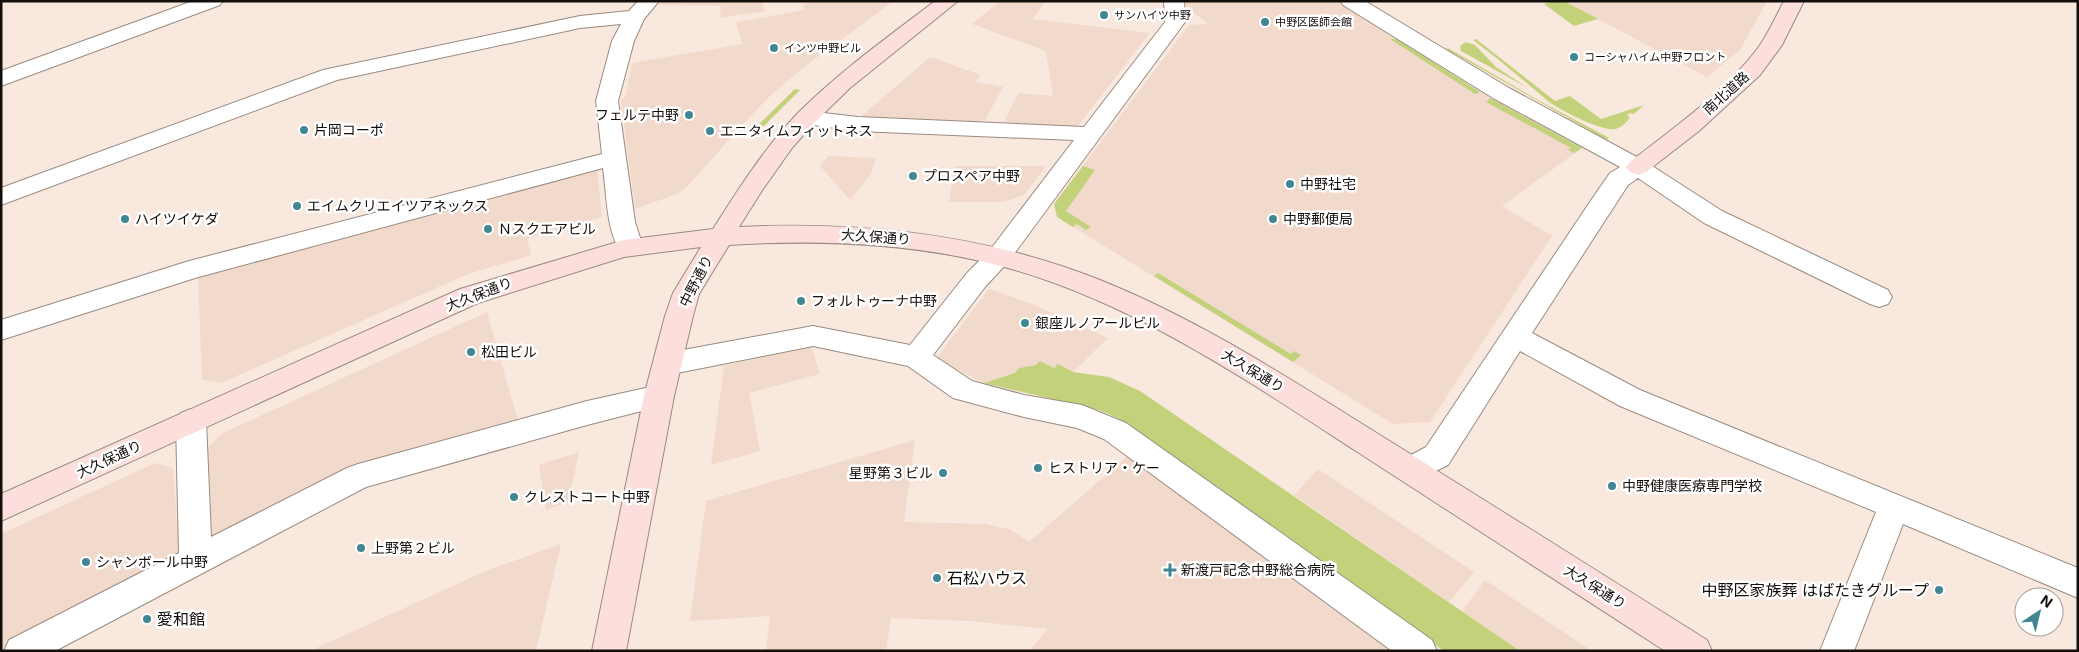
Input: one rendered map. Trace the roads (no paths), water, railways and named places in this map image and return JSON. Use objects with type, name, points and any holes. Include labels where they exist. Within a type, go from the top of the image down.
[{"type":"main road","name":"中野通り","points":[[609,651],[659,396],[686,293],[763,170],[806,118],[842,83],[948,1]]},
{"type":"main road","name":"南北道路","points":[[1638,167],[1690,126],[1752,70],[1771,45],[1794,1]]},
{"type":"main road","name":"大久保通り","points":[[1,508],[469,296],[498,285],[630,247],[720,237],[814,233],[866,234],[916,239],[999,256],[1089,286],[1167,322],[1214,347],[1272,382],[1695,651]]},
{"type":"street","points":[[1,79],[213,1]]},
{"type":"street","points":[[916,357],[976,280],[999,256],[1175,22],[1174,1]]},
{"type":"street","points":[[1350,1],[1501,93],[1638,167],[1712,217],[1879,297]]},
{"type":"street","points":[[630,247],[622,222],[607,101],[623,42],[642,9]]},
{"type":"street","points":[[1,196],[331,76],[642,9]]},
{"type":"street","points":[[806,118],[858,124],[1089,134]]},
{"type":"street","points":[[1,330],[189,270],[614,158]]},
{"type":"street","points":[[1411,470],[1437,456],[1603,202],[1619,179],[1638,167]]},
{"type":"street","points":[[667,364],[799,337],[813,336],[916,357],[963,390],[1024,406],[1082,417],[1115,431],[1420,651]]},
{"type":"street","points":[[1515,336],[1630,398],[2078,583]]},
{"type":"street","points":[[21,651],[358,477],[586,413],[659,396]]},
{"type":"street","points":[[191,422],[196,560]]},
{"type":"street","points":[[1837,651],[1894,506]]},
{"type":"place","name":"サンハイツ中野","points":[[1104,15]]},
{"type":"place","name":"中野区医師会館","points":[[1265,22]]},
{"type":"place","name":"インツ中野ビル","points":[[774,48]]},
{"type":"place","name":"コーシャハイム中野フロント","points":[[1574,57]]},
{"type":"place","name":"フェルテ中野","points":[[689,115]]},
{"type":"place","name":"片岡コーポ","points":[[304,130]]},
{"type":"place","name":"エニタイムフィットネス","points":[[710,131]]},
{"type":"place","name":"プロスペア中野","points":[[913,176]]},
{"type":"place","name":"中野社宅","points":[[1290,184]]},
{"type":"place","name":"エイムクリエイツアネックス","points":[[297,206]]},
{"type":"place","name":"ハイツイケダ","points":[[125,219]]},
{"type":"place","name":"中野郵便局","points":[[1273,219]]},
{"type":"place","name":"Ｎスクエアビル","points":[[488,229]]},
{"type":"place","name":"フォルトゥーナ中野","points":[[801,301]]},
{"type":"place","name":"銀座ルノアールビル","points":[[1025,323]]},
{"type":"place","name":"松田ビル","points":[[471,352]]},
{"type":"place","name":"ヒストリア・ケー","points":[[1038,468]]},
{"type":"place","name":"星野第３ビル","points":[[943,473]]},
{"type":"place","name":"中野健康医療専門学校","points":[[1612,486]]},
{"type":"place","name":"クレストコート中野","points":[[514,497]]},
{"type":"place","name":"上野第２ビル","points":[[361,548]]},
{"type":"place","name":"シャンボール中野","points":[[86,562]]},
{"type":"place","name":"新渡戸記念中野総合病院","points":[[1170,570]]},
{"type":"place","name":"石松ハウス","points":[[937,578]]},
{"type":"place","name":"中野区家族葬 はばたきグループ","points":[[1939,590]]},
{"type":"place","name":"愛和館","points":[[147,619]]}]
